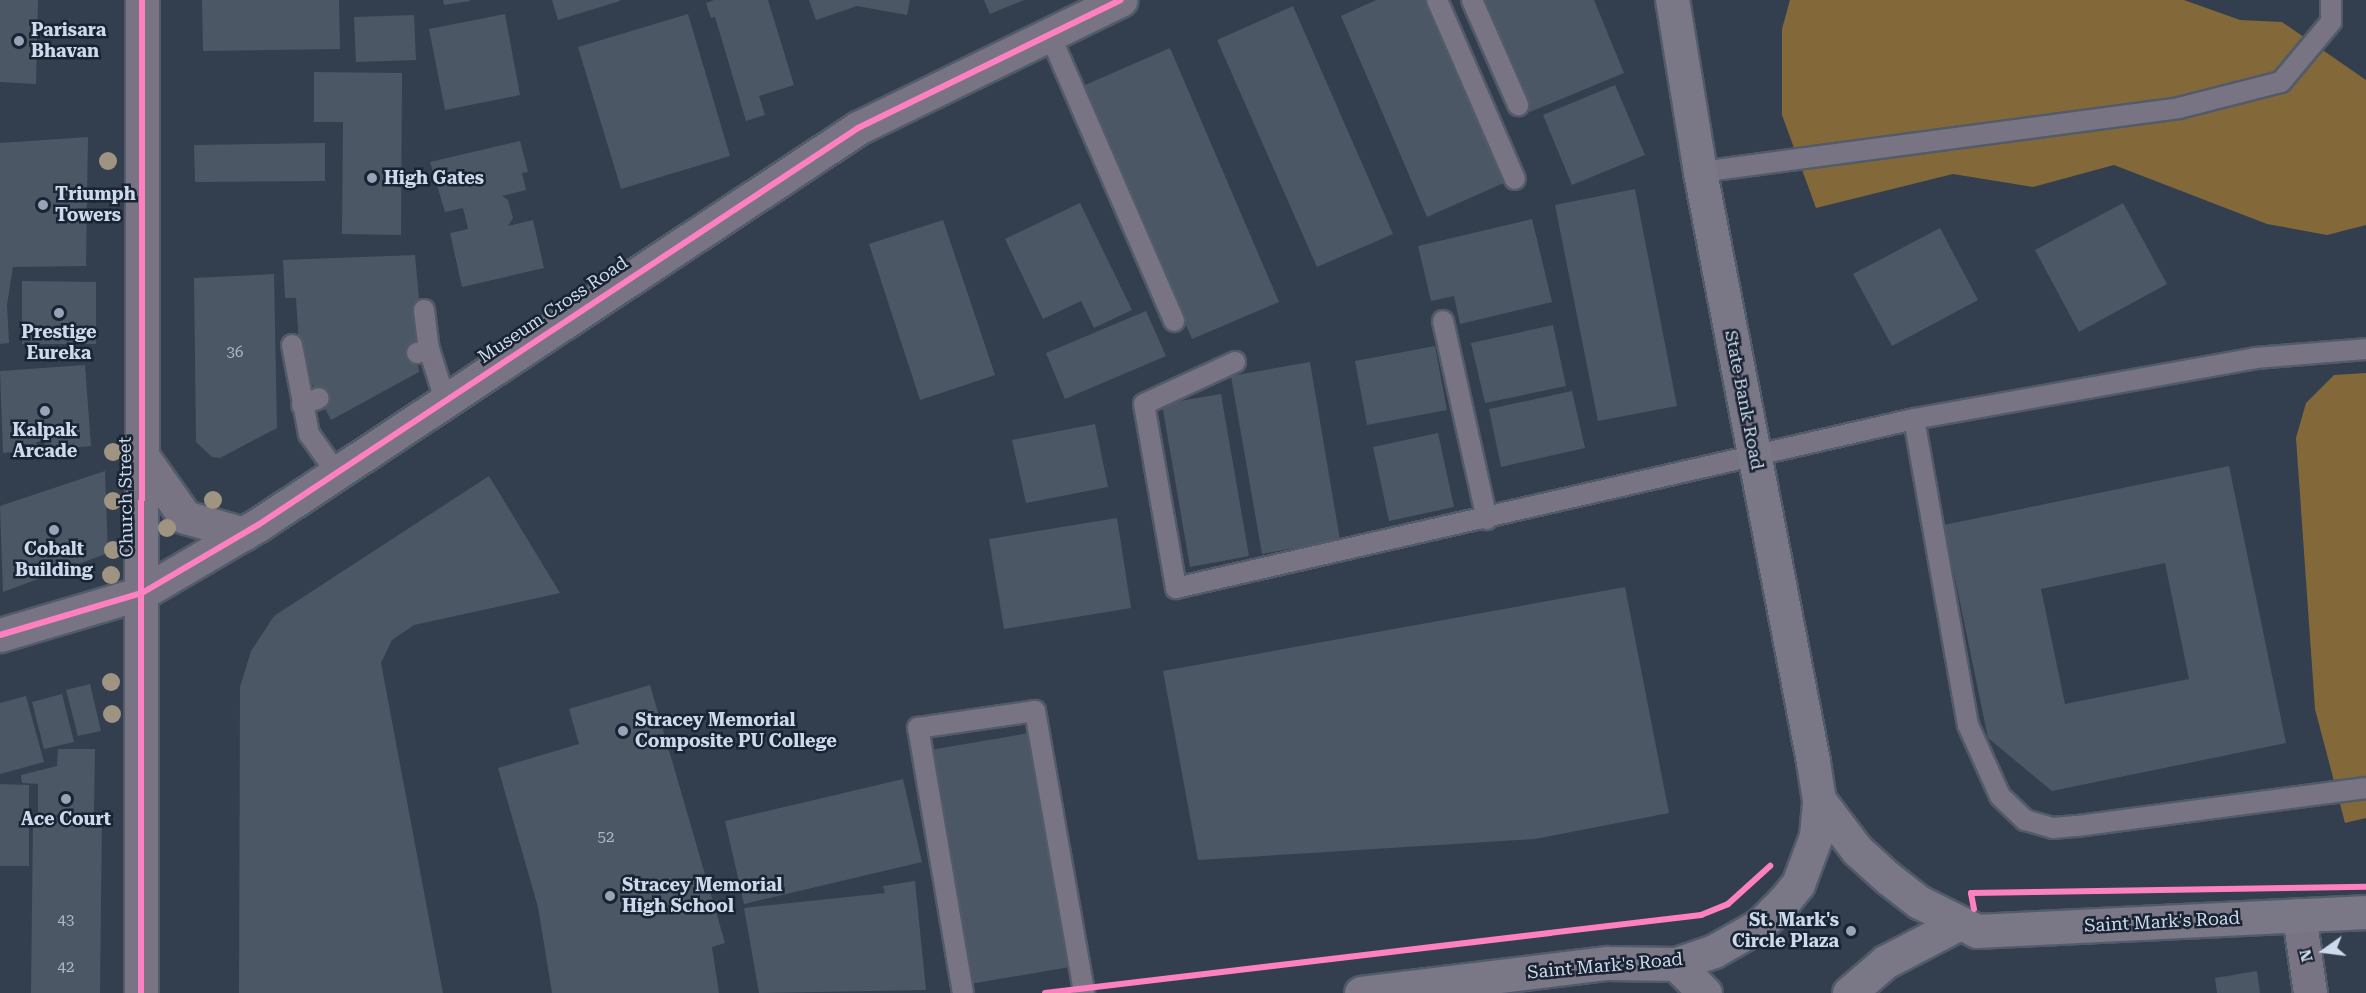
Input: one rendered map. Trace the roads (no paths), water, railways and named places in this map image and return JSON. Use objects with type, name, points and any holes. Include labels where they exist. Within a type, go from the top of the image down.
[{"type":"main road","name":"State Bank Road","points":[[1672,0],[1700,172],[1819,800]]},
{"type":"main road","name":"Saint Mark's Road","points":[[1819,800],[1857,850],[1888,878],[1958,924],[1977,931],[2366,912]]},
{"type":"main road","name":"Saint Mark's Road","points":[[1361,993],[1607,963],[1676,964],[1734,942],[1785,900],[1798,884],[1816,836],[1819,800]]},
{"type":"main road","points":[[1849,993],[1885,962],[1958,924]]},
{"type":"main road","points":[[1676,964],[1705,993]]},
{"type":"street","name":"Church Street","points":[[141,993],[142,0]]},
{"type":"street","name":"Museum Cross Road","points":[[0,635],[142,593],[244,534],[858,128],[1109,3]]},
{"type":"street","name":"Church Street","points":[[140,453],[185,517],[244,534]]},
{"type":"street","points":[[2300,915],[2310,993]]},
{"type":"lane","points":[[1437,0],[1515,179]]},
{"type":"lane","points":[[1473,0],[1518,105]]},
{"type":"lane","points":[[1700,172],[2179,108],[2281,82],[2331,22],[2331,0]]},
{"type":"lane","points":[[1049,33],[1174,321]]},
{"type":"lane","points":[[424,310],[423,351],[445,400]]},
{"type":"lane","points":[[1443,321],[1487,519]]},
{"type":"lane","points":[[291,345],[311,402],[309,434],[336,472]]},
{"type":"lane","points":[[1235,362],[1144,404],[1176,588],[1487,519],[1914,419],[2255,358],[2366,349]]},
{"type":"lane","points":[[1914,419],[1968,725],[2001,796],[2025,820],[2053,828],[2077,826],[2366,788]]},
{"type":"lane","points":[[963,993],[918,728],[1035,711],[1084,993]]},
{"type":"place","name":"Parisara Bhavan","points":[[19,41]]},
{"type":"place","name":"High Gates","points":[[372,178]]},
{"type":"place","name":"Triumph Towers","points":[[43,205]]},
{"type":"place","name":"Prestige Eureka","points":[[59,313]]},
{"type":"place","name":"Kalpak Arcade","points":[[45,411]]},
{"type":"place","name":"Cobalt Building","points":[[54,530]]},
{"type":"place","name":"Stracey Memorial Composite PU College","points":[[623,731]]},
{"type":"place","name":"Ace Court","points":[[66,799]]},
{"type":"place","name":"Stracey Memorial High School","points":[[610,896]]},
{"type":"place","name":"St. Mark's Circle Plaza","points":[[1851,931]]}]
